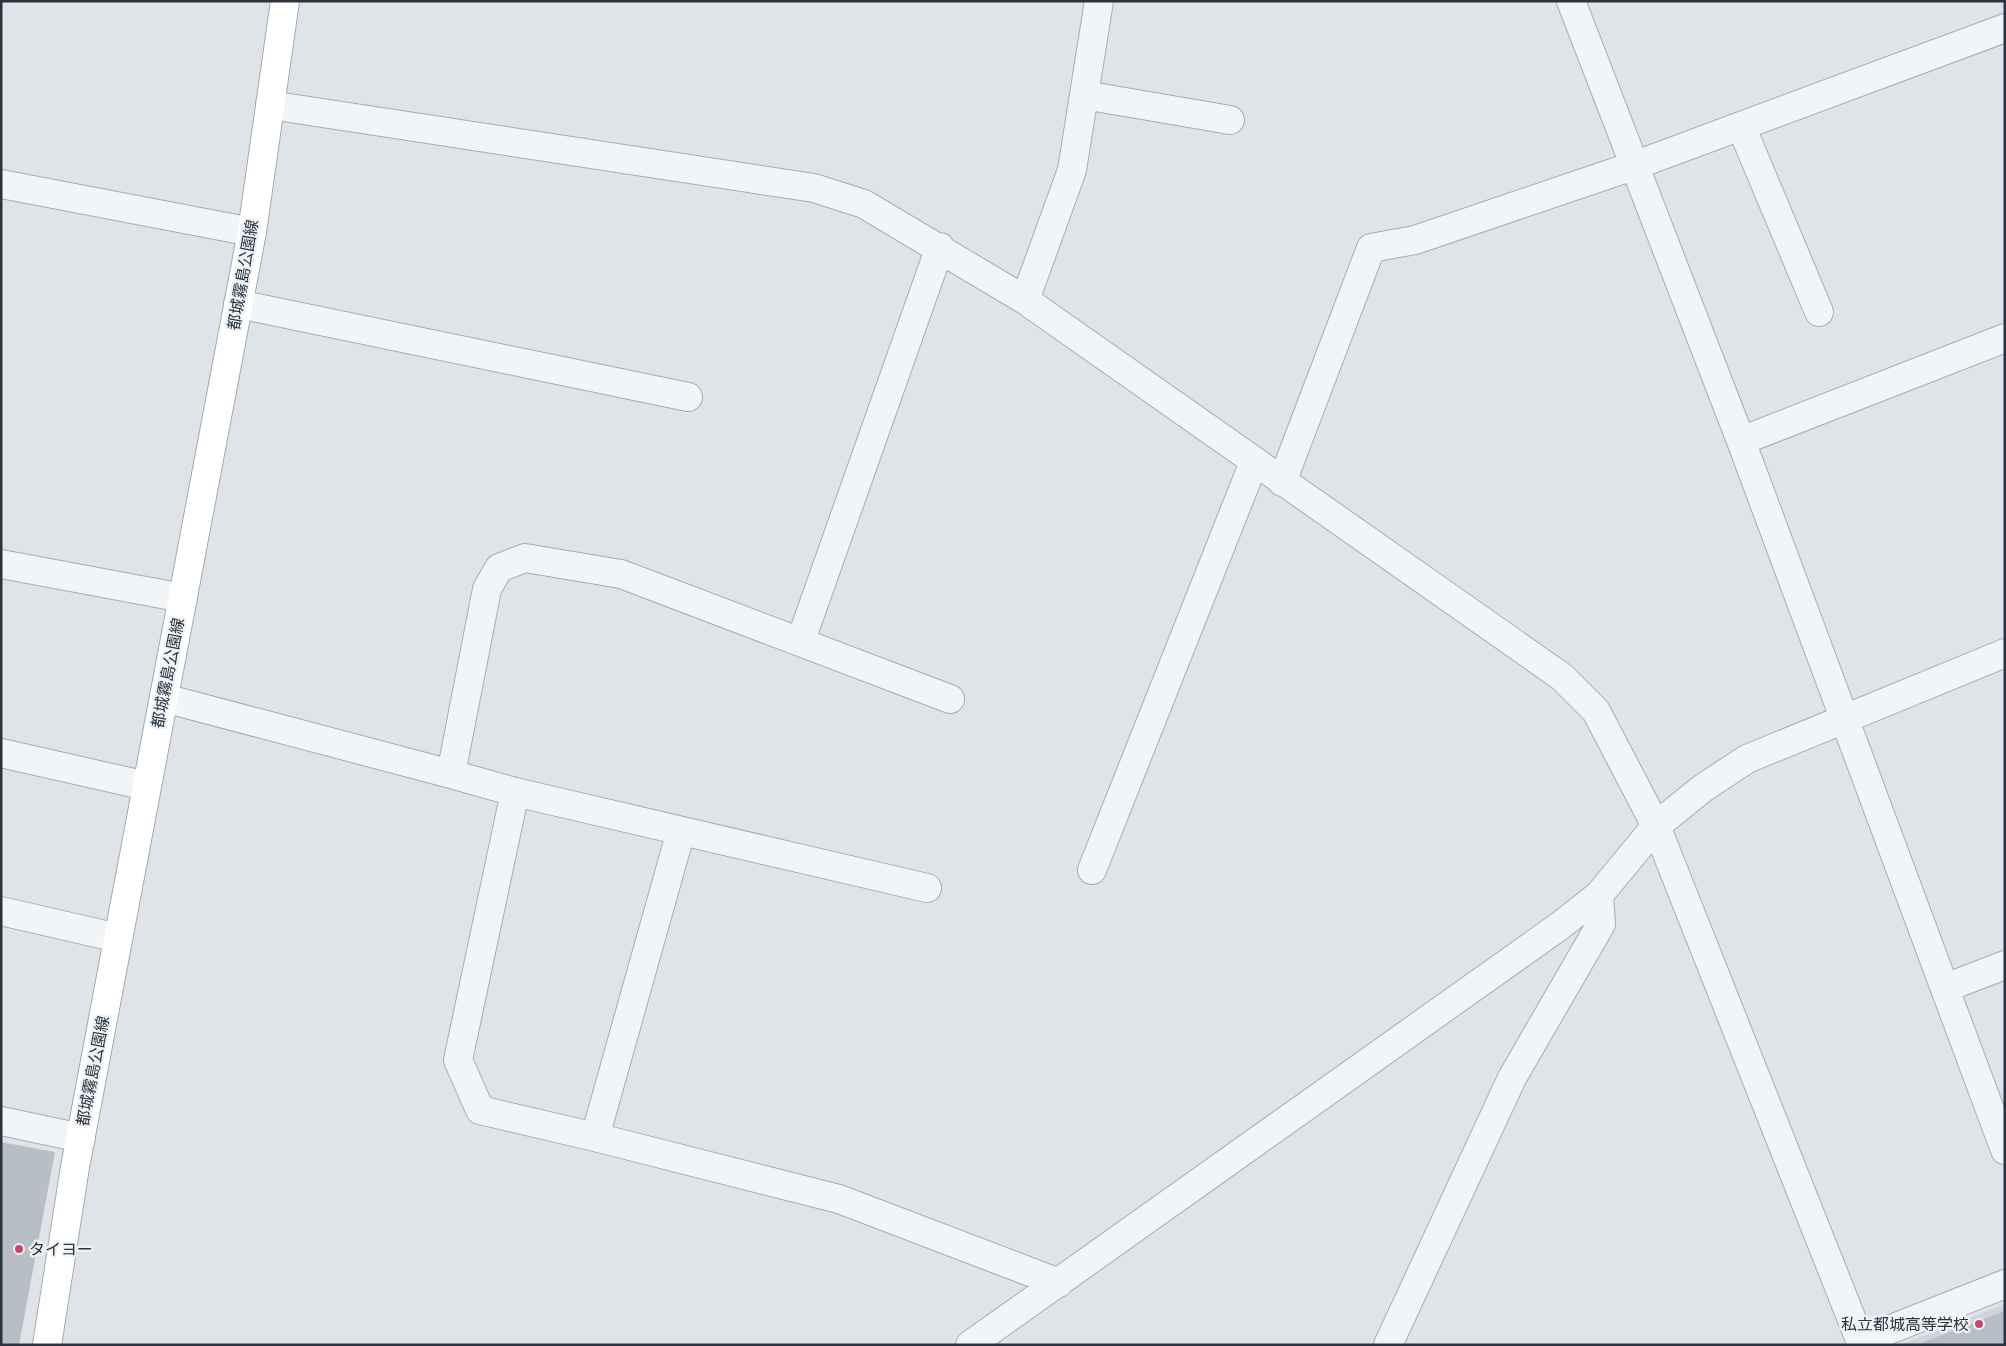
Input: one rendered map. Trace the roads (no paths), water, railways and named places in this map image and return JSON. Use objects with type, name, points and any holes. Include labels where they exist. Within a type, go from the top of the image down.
[{"type":"main road","name":"都城霧島公園線","points":[[47,1345],[80,1138],[252,232],[286,1]]},
{"type":"street","points":[[1025,300],[1072,170],[1099,1]]},
{"type":"street","points":[[1571,1],[1636,165],[1741,442],[1842,718],[2005,1150]]},
{"type":"street","points":[[1282,482],[1371,248],[1415,240],[1636,165],[2005,28]]},
{"type":"street","points":[[1084,95],[1230,120]]},
{"type":"street","points":[[270,105],[814,188],[864,204],[940,247],[1025,300],[1282,482],[1562,676],[1596,711],[1656,826],[1862,1343],[2005,1284]]},
{"type":"street","points":[[1741,126],[1819,312]]},
{"type":"street","points":[[1,184],[252,232]]},
{"type":"street","points":[[801,640],[940,247]]},
{"type":"street","points":[[238,304],[688,396]]},
{"type":"street","points":[[1741,442],[2005,338]]},
{"type":"street","points":[[1092,870],[1254,462]]},
{"type":"street","points":[[451,774],[487,589],[499,568],[525,558],[622,574],[801,640],[950,698]]},
{"type":"street","points":[[1,564],[182,598]]},
{"type":"street","points":[[970,1345],[1553,931],[1599,895],[1656,826],[1703,788],[1747,759],[1842,718],[2005,654]]},
{"type":"street","points":[[164,698],[515,792],[927,888]]},
{"type":"street","points":[[1,753],[147,786]]},
{"type":"street","points":[[515,792],[458,1060],[480,1110],[595,1136],[839,1199],[1059,1283]]},
{"type":"street","points":[[595,1136],[681,831]]},
{"type":"street","points":[[1388,1345],[1512,1078],[1600,924],[1599,895]]},
{"type":"street","points":[[1,911],[118,938]]},
{"type":"street","points":[[1945,988],[2005,965]]},
{"type":"street","points":[[1,1121],[80,1138]]},
{"type":"place","name":"タイヨー","points":[[19,1249]]},
{"type":"place","name":"私立都城高等学校","points":[[1979,1324]]}]
